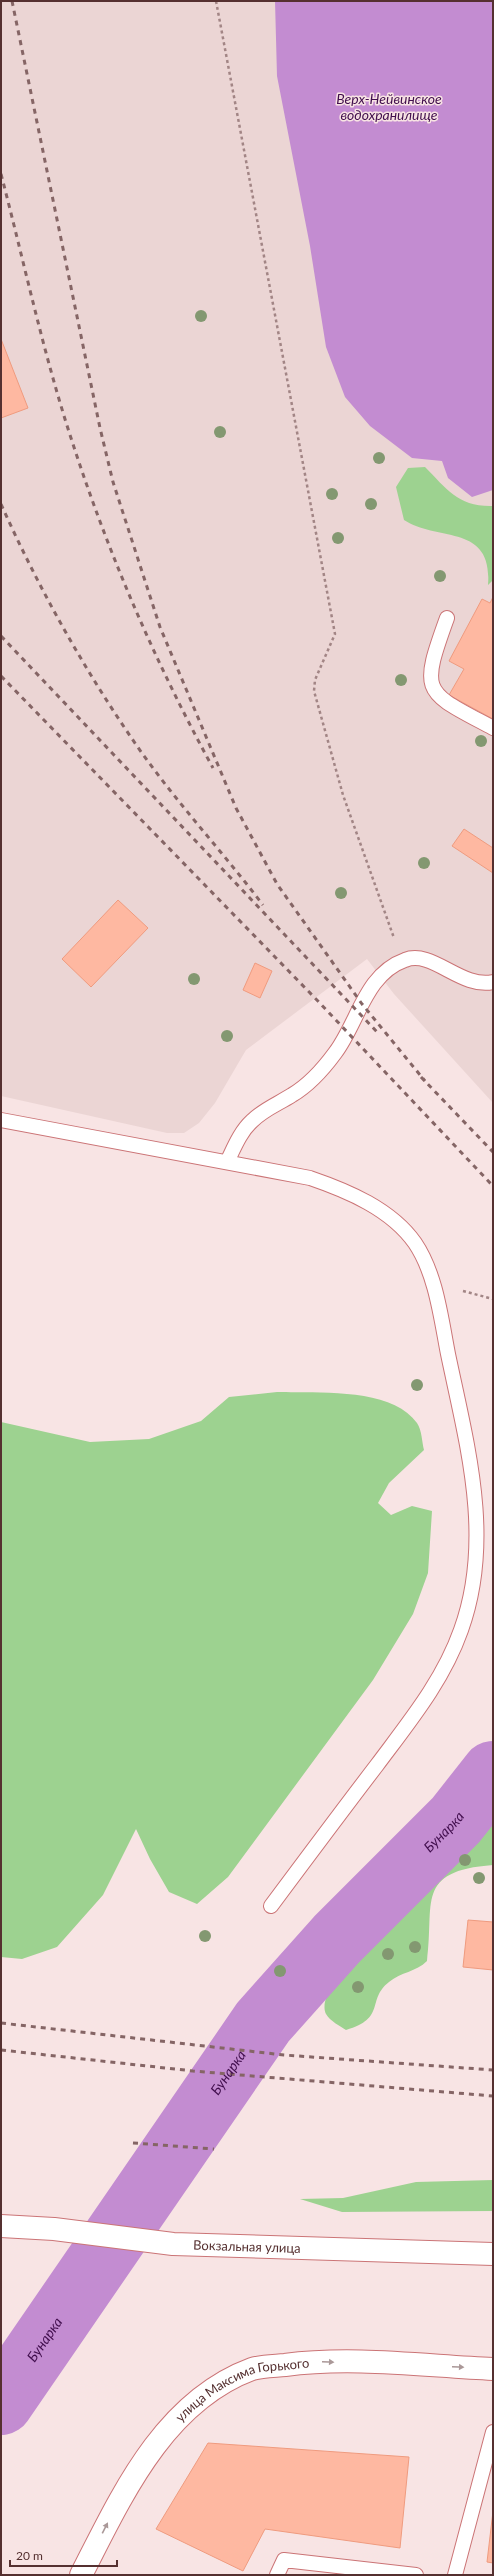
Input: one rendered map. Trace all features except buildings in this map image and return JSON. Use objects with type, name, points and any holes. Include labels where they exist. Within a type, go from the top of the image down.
[{"type":"street","name":"Вокзальная улица","points":[[1,2226],[54,2229],[173,2244],[493,2254]]},
{"type":"street","name":"улица Максима Горького","points":[[81,2575],[120,2499],[160,2438],[207,2392],[253,2369],[316,2361],[493,2369]]},
{"type":"lane","points":[[447,618],[431,662],[430,680],[434,692],[446,702],[493,728]]},
{"type":"lane","points":[[227,1162],[240,1136],[250,1122],[265,1109],[294,1094],[322,1069],[336,1051],[368,992],[380,976],[406,959],[433,963],[473,983],[493,982]]},
{"type":"lane","points":[[1,1120],[310,1178],[340,1188],[393,1219],[415,1243],[425,1263],[438,1304],[473,1475],[477,1511],[477,1552],[472,1594],[461,1630],[444,1670],[415,1714],[271,1906]]},
{"type":"lane","points":[[455,2575],[493,2432]]},
{"type":"lane","points":[[277,2575],[284,2560],[416,2575]]},
{"type":"path","points":[[216,1],[335,634],[315,680],[314,691],[343,795],[393,937],[406,959]]},
{"type":"shaded area","points":[[1,1],[493,1],[493,1103],[394,994],[367,959],[246,1050],[215,1103],[199,1123],[184,1133],[167,1133],[1,1096]]},
{"type":"green space","points":[[425,467],[447,489],[462,500],[481,506],[493,506],[493,580],[488,585],[487,565],[482,552],[472,543],[460,538],[417,527],[404,520],[396,487],[408,468]]},
{"type":"green space","points":[[277,1392],[353,1394],[372,1398],[390,1403],[405,1411],[419,1426],[424,1450],[389,1483],[378,1503],[391,1515],[412,1506],[432,1511],[428,1573],[413,1614],[373,1680],[228,1877],[197,1904],[169,1892],[150,1859],[136,1829],[103,1895],[57,1947],[22,1959],[1,1957],[1,1422],[90,1442],[149,1439],[201,1421],[229,1397]]},
{"type":"green space","points":[[493,1804],[493,1865],[468,1868],[450,1874],[440,1883],[433,1894],[427,1961],[418,1968],[398,1976],[389,1982],[378,1995],[372,2014],[367,2020],[346,2030],[335,2023],[326,2014],[324,2007],[329,1992],[338,1976],[353,1957]]},
{"type":"green space","points":[[493,2180],[493,2211],[342,2212],[300,2199],[343,2198],[416,2182]]},
{"type":"water","name":"Верх-Нейвинское водохранилище","points":[[275,1],[493,1],[493,490],[472,497],[448,478],[442,461],[412,458],[370,426],[345,397],[326,347],[310,246],[277,76]]},
{"type":"waterway","name":"Бунарка","points":[[1,2403],[263,2022],[337,1939],[456,1820],[493,1773]]},
{"type":"railway","points":[[12,1],[100,428],[113,482],[160,627],[236,808],[277,884],[362,1004],[425,1081]]},
{"type":"railway","points":[[1,174],[51,373],[85,481],[117,565],[152,647],[213,768]]},
{"type":"railway","points":[[1,504],[15,535],[63,628],[99,688],[137,746],[167,787],[263,905]]},
{"type":"railway","points":[[1,636],[379,1034]]},
{"type":"railway","points":[[1,676],[315,998],[493,1186]]},
{"type":"railway","points":[[421,1077],[493,1152]]},
{"type":"railway","points":[[1,2023],[284,2055],[493,2070]]},
{"type":"railway","points":[[1,2050],[193,2071],[493,2096]]},
{"type":"railway","points":[[133,2143],[214,2149]]}]
